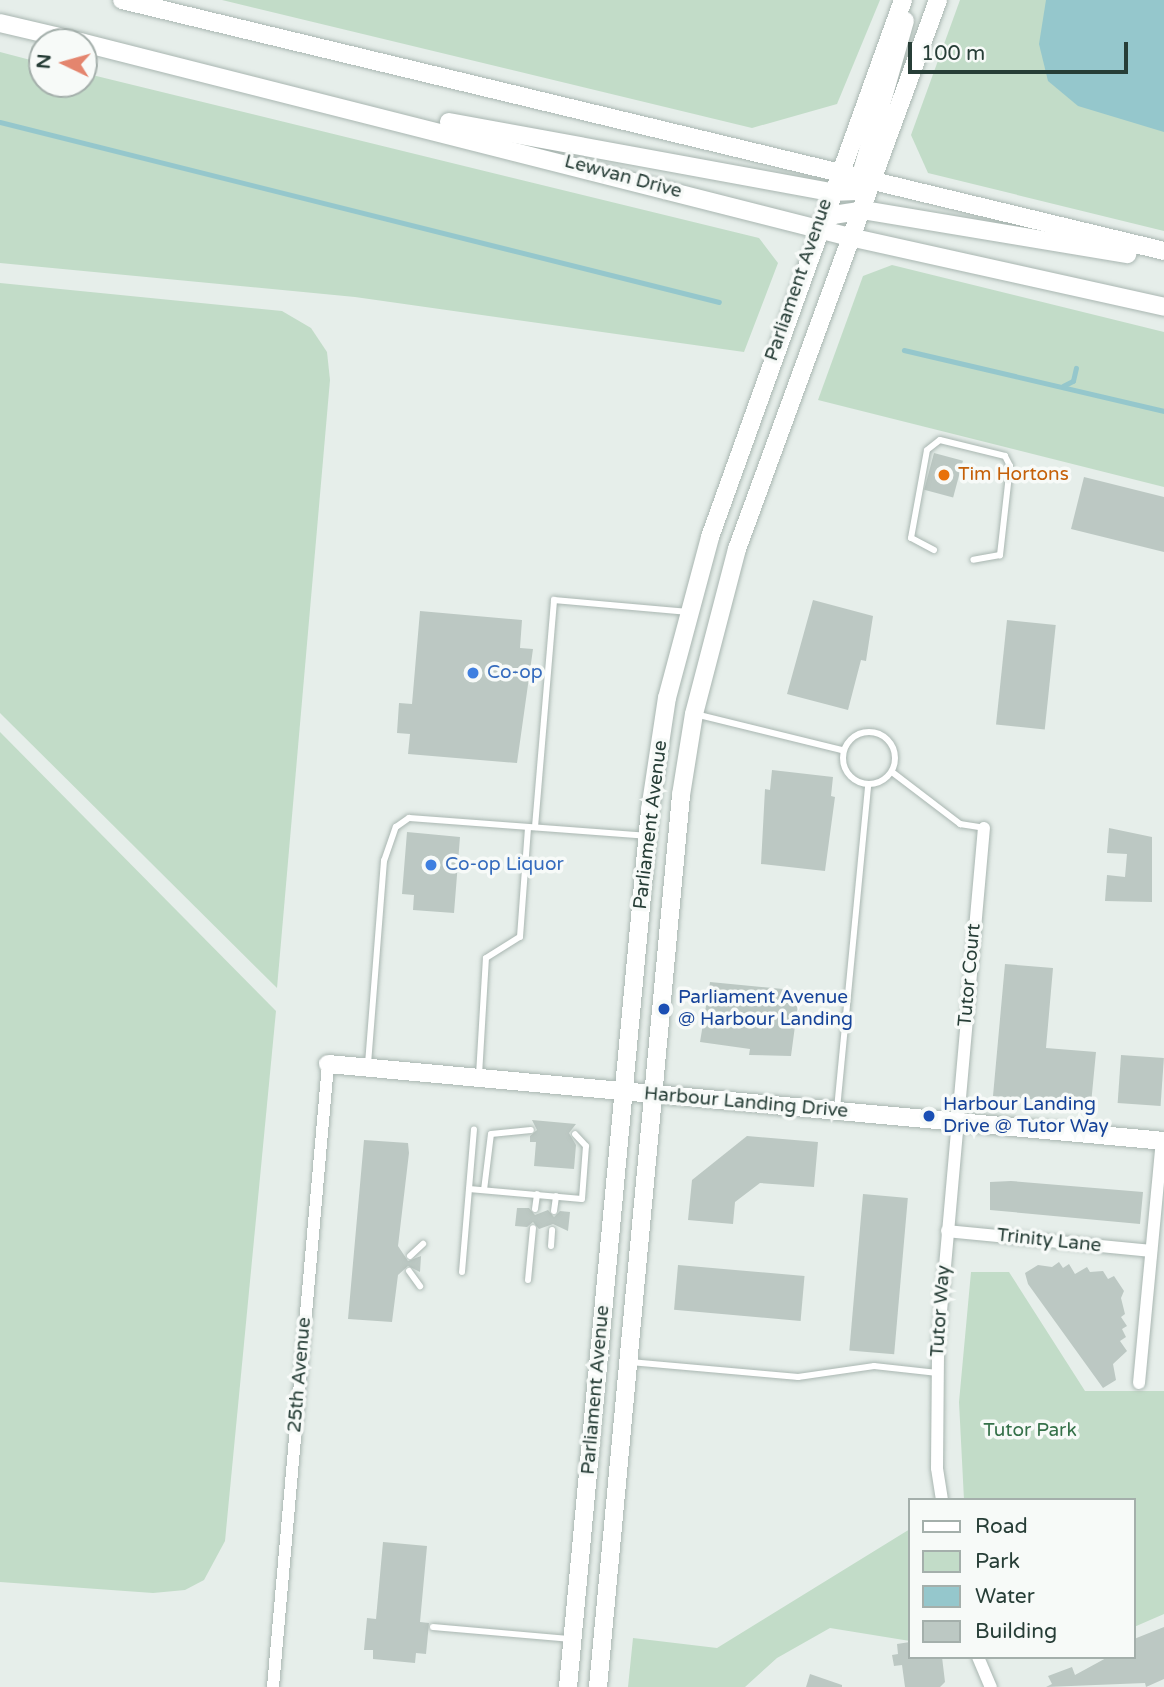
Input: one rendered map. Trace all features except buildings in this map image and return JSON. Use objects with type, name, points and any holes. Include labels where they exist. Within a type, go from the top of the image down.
[{"type":"main road","points":[[122,0],[421,69],[836,175],[863,185],[1164,251]]},
{"type":"main road","name":"Parliament Avenue","points":[[568,1687],[648,836],[667,698],[688,612],[817,228],[902,0]]},
{"type":"main road","points":[[863,185],[911,0]]},
{"type":"main road","name":"Parliament Avenue","points":[[911,76],[916,34],[928,0]]},
{"type":"main road","name":"Parliament Avenue","points":[[598,1687],[651,1094],[681,795],[694,714],[737,549],[854,238],[863,185],[911,76],[938,0]]},
{"type":"main road","name":"Lewvan Drive","points":[[0,23],[28,29]]},
{"type":"main road","name":"Lewvan Drive","points":[[98,46],[329,102],[854,238],[1164,307]]},
{"type":"main road","points":[[329,102],[573,142],[830,192],[863,185]]},
{"type":"main road","points":[[817,228],[833,215],[859,210],[1164,260]]},
{"type":"main road","name":"Harbour Landing Drive","points":[[328,1064],[1163,1141]]},
{"type":"street","name":"Tutor Court","points":[[956,1122],[984,828]]},
{"type":"street","name":"25th Avenue","points":[[273,1687],[328,1064]]},
{"type":"street","name":"Tutor Way","points":[[942,1498],[938,1373],[956,1122]]},
{"type":"street","points":[[1139,1382],[1163,1141]]},
{"type":"street","name":"Trinity Lane","points":[[947,1231],[1151,1251]]},
{"type":"street","points":[[979,1659],[990,1687]]},
{"type":"lane","points":[[934,550],[911,538],[927,450],[940,440],[1005,456],[1010,466],[1000,555],[973,560]]},
{"type":"lane","points":[[479,1078],[486,958],[520,937],[554,600],[688,612]]},
{"type":"lane","points":[[694,714],[842,750]]},
{"type":"lane","points":[[877,732],[894,747],[891,772],[880,783],[868,785],[845,772],[842,750],[858,733],[877,732]]},
{"type":"lane","points":[[891,772],[960,824],[984,828]]},
{"type":"lane","points":[[837,1111],[868,785]]},
{"type":"lane","points":[[368,1068],[384,861],[396,828],[409,818],[648,836]]},
{"type":"lane","points":[[462,1272],[474,1130]]},
{"type":"lane","points":[[484,1190],[491,1134],[531,1130]]},
{"type":"lane","points":[[469,1189],[582,1199],[586,1146],[575,1134]]},
{"type":"lane","points":[[535,1209],[537,1194]]},
{"type":"lane","points":[[554,1211],[556,1196]]},
{"type":"lane","points":[[528,1280],[533,1228]]},
{"type":"lane","points":[[551,1246],[552,1230]]},
{"type":"lane","points":[[410,1256],[423,1244]]},
{"type":"lane","points":[[409,1271],[420,1286]]},
{"type":"lane","points":[[627,1361],[798,1377],[874,1366],[938,1373]]},
{"type":"lane","points":[[433,1628],[573,1640]]},
{"type":"green space","points":[[222,0],[880,0],[837,104],[752,128]]},
{"type":"green space","points":[[960,0],[1164,0],[1164,231],[928,173],[911,135]]},
{"type":"green space","points":[[0,52],[28,59],[28,98],[98,98],[98,76],[759,238],[778,263],[744,352],[355,297],[0,263]]},
{"type":"green space","points":[[892,265],[1164,332],[1164,487],[818,400],[863,276]]},
{"type":"green space","points":[[0,283],[282,311],[311,328],[327,352],[330,380],[277,988],[0,713]]},
{"type":"green space","points":[[0,732],[276,1011],[225,1541],[204,1580],[185,1590],[153,1593],[0,1582]]},
{"type":"green space","name":"Tutor Park","points":[[971,1272],[1009,1272],[1085,1391],[1164,1391],[1164,1614],[1136,1626],[1136,1498],[964,1498],[959,1402]]},
{"type":"green space","points":[[908,1530],[908,1641],[830,1628],[777,1658],[745,1687],[628,1687],[633,1638],[717,1648]]},
{"type":"water","points":[[1046,0],[1164,0],[1164,132],[1078,106],[1048,81],[1039,44]]},
{"type":"waterway","points":[[0,122],[719,302]]},
{"type":"waterway","points":[[904,350],[1164,411]]},
{"type":"waterway","points":[[1063,386],[1073,381],[1076,368]]},
{"type":"place","name":"Tim Hortons","points":[[944,475]]},
{"type":"place","name":"Co-op","points":[[473,673]]},
{"type":"place","name":"Co-op Liquor","points":[[431,865]]},
{"type":"place","name":"Parliament Avenue @ Harbour Landing","points":[[664,1009]]},
{"type":"place","name":"Harbour Landing Drive @ Tutor Way","points":[[929,1116]]}]
